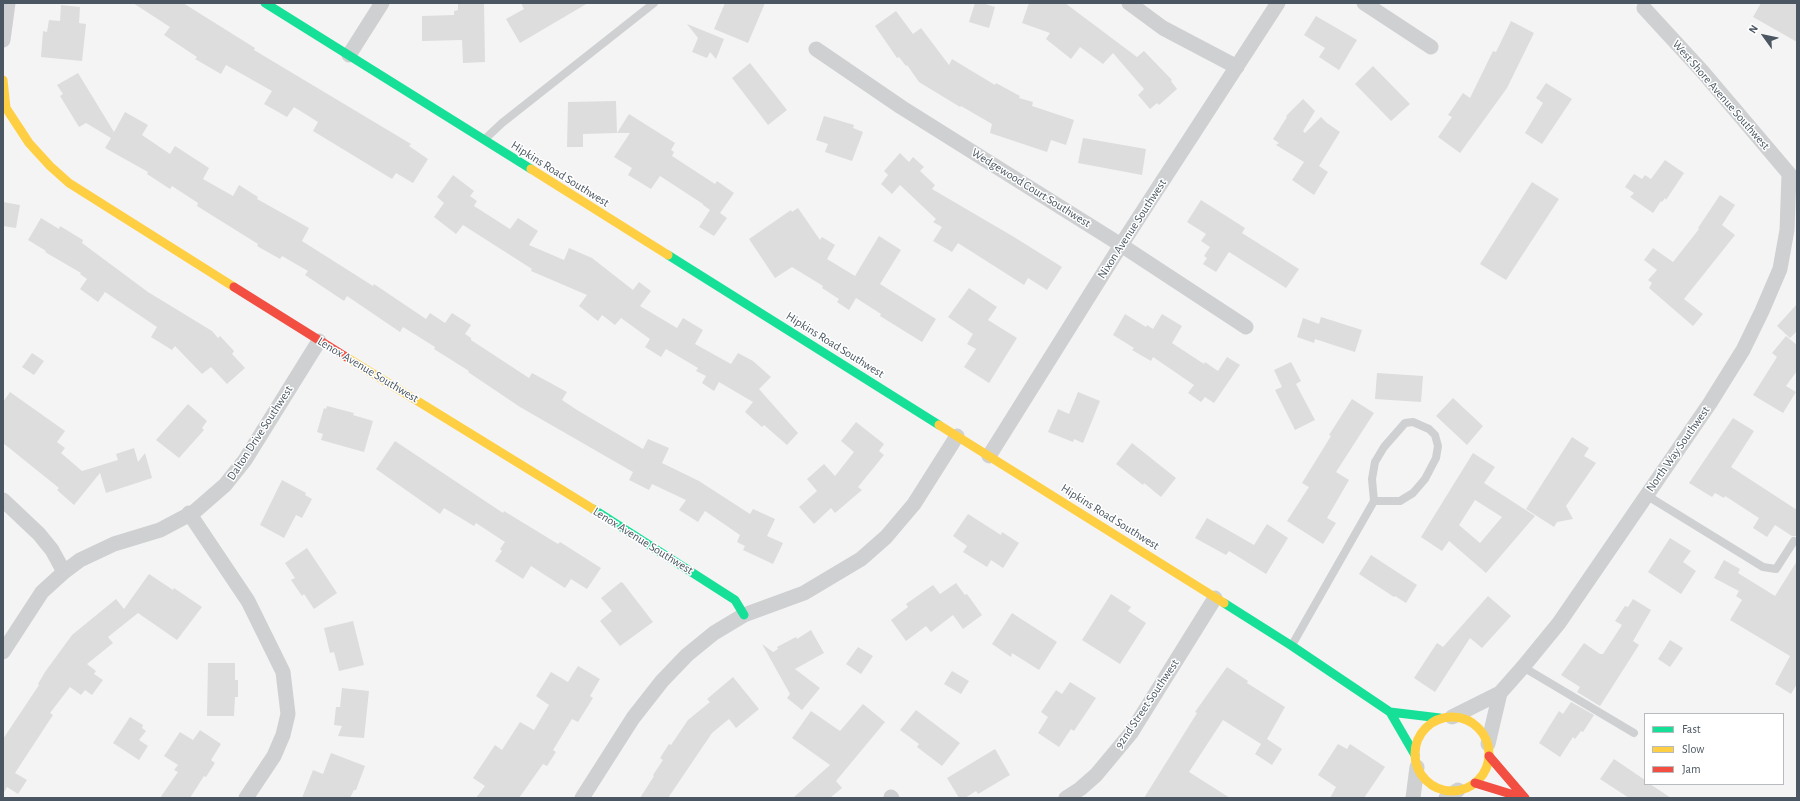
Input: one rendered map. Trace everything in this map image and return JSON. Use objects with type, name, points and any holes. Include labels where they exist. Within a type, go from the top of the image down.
[{"type":"street","points":[[3,40],[8,3]]},
{"type":"street","name":"Hipkins Road Southwest","points":[[265,3],[1292,646],[1390,712],[1446,718]]},
{"type":"street","points":[[349,55],[382,3]]},
{"type":"street","points":[[1129,3],[1163,28],[1237,67]]},
{"type":"street","name":"Nixon Avenue Southwest","points":[[989,456],[1121,245],[1278,3]]},
{"type":"street","points":[[1364,3],[1432,47]]},
{"type":"street","name":"West Shore Avenue Southwest","points":[[1644,8],[1702,72],[1793,179]]},
{"type":"street","name":"Wedgewood Court Southwest","points":[[816,49],[901,107],[1121,245],[1246,327]]},
{"type":"street","name":"Lenox Avenue Southwest","points":[[3,80],[5,109],[29,143],[50,166],[69,183],[319,341],[542,477],[719,589],[734,600],[744,616]]},
{"type":"street","name":"North Way Southwest","points":[[1446,718],[1500,693],[1523,667],[1559,622],[1710,403],[1743,350],[1762,311],[1790,244],[1787,230],[1793,179]]},
{"type":"street","name":"Dalton Drive Southwest","points":[[3,652],[42,592],[64,572],[80,560],[114,544],[160,530],[189,513],[194,512],[225,485],[245,460],[319,341]]},
{"type":"street","points":[[582,798],[634,718],[662,681],[687,655],[714,633],[744,616],[804,593],[861,559],[886,537],[914,504],[957,436]]},
{"type":"street","points":[[3,500],[39,534],[52,550],[64,572]]},
{"type":"street","points":[[189,513],[248,601],[284,672],[288,714],[283,735],[274,756],[246,798]]},
{"type":"street","name":"92nd Street Southwest","points":[[1066,798],[1096,775],[1130,733],[1215,598]]},
{"type":"street","name":"North Way Southwest","points":[[1489,750],[1500,693]]},
{"type":"street","name":"Hipkins Road Southwest","points":[[1390,712],[1416,761]]},
{"type":"street","points":[[1413,798],[1417,744],[1421,733],[1430,724],[1446,718],[1464,718],[1475,724],[1483,733],[1489,750],[1525,798]]},
{"type":"street","points":[[1416,761],[1424,778],[1434,786],[1452,794],[1475,783],[1485,771],[1489,750]]},
{"type":"street","points":[[1475,783],[1525,798]]},
{"type":"lane","points":[[484,140],[502,123],[654,3]]},
{"type":"lane","points":[[1292,646],[1374,501],[1372,479],[1375,462],[1391,439],[1405,423],[1413,422],[1428,429],[1436,435],[1438,446],[1436,458],[1425,478],[1413,493],[1400,501],[1374,501]]},
{"type":"lane","points":[[1646,495],[1763,567],[1776,569],[1794,540]]},
{"type":"lane","points":[[1523,667],[1634,734]]},
{"type":"building","points":[[133,3],[183,3],[255,48],[254,50],[411,144],[409,146],[428,159],[413,183],[396,173],[392,179],[313,131],[318,122],[294,107],[287,117],[264,104],[272,91],[226,65],[221,74],[195,59],[197,57],[164,35],[170,27]]},
{"type":"building","points":[[458,3],[484,3],[485,62],[463,63],[462,40],[422,41],[422,16],[454,15],[454,11],[458,10]]},
{"type":"building","points":[[521,3],[588,3],[520,43],[506,19],[524,9]]},
{"type":"building","points":[[725,3],[765,3],[748,43],[714,29]]},
{"type":"building","points":[[975,3],[982,3],[995,7],[989,28],[969,22]]},
{"type":"building","points":[[1029,3],[1065,3],[1137,57],[1144,51],[1172,80],[1171,81],[1177,89],[1159,105],[1157,103],[1150,109],[1138,95],[1144,89],[1113,53],[1103,64],[1080,47],[1071,59],[1046,39],[1050,33],[1022,23]]},
{"type":"building","points":[[1761,3],[1797,3],[1797,42],[1753,17]]},
{"type":"building","points":[[61,5],[80,7],[79,23],[86,24],[82,61],[41,57],[43,31],[47,32],[49,20],[60,21]]},
{"type":"building","points":[[896,11],[913,34],[921,28],[949,65],[952,59],[995,85],[996,83],[1020,96],[1019,98],[1033,102],[1032,106],[1074,120],[1066,145],[1051,140],[1047,152],[990,133],[992,124],[961,106],[960,107],[919,82],[907,65],[906,66],[899,57],[897,58],[875,26]]},
{"type":"building","points":[[1316,16],[1357,40],[1339,70],[1319,57],[1325,48],[1304,35]]},
{"type":"building","points":[[1511,21],[1534,33],[1507,88],[1460,153],[1438,137],[1452,117],[1448,115],[1463,93],[1470,98],[1493,51],[1496,52]]},
{"type":"building","points":[[687,24],[724,39],[716,59],[710,52],[707,58],[692,52],[698,38]]},
{"type":"building","points":[[750,63],[787,110],[768,125],[732,78]]},
{"type":"building","points":[[1373,66],[1410,104],[1391,121],[1355,84]]},
{"type":"building","points":[[78,73],[114,132],[125,112],[148,125],[142,135],[170,154],[175,146],[209,168],[203,179],[233,196],[239,185],[258,197],[257,199],[309,228],[302,241],[373,286],[374,284],[426,319],[430,313],[445,323],[452,313],[471,325],[465,334],[471,338],[471,340],[529,378],[532,373],[567,392],[562,400],[577,410],[643,449],[648,439],[669,448],[662,463],[699,481],[750,514],[753,509],[775,519],[767,536],[783,543],[773,564],[743,550],[745,546],[737,542],[740,535],[705,511],[698,522],[679,510],[686,500],[652,484],[649,490],[629,480],[633,472],[520,407],[468,372],[469,371],[434,349],[435,347],[403,327],[400,332],[347,296],[344,301],[305,275],[308,271],[282,256],[280,259],[257,246],[258,244],[197,206],[198,203],[172,186],[170,189],[147,174],[148,172],[105,148],[111,138],[86,123],[79,127],[60,96],[63,94],[57,85]]},
{"type":"building","points":[[1546,83],[1572,99],[1542,144],[1525,133],[1543,103],[1536,98]]},
{"type":"building","points":[[1303,99],[1315,111],[1303,131],[1305,133],[1321,117],[1340,132],[1319,166],[1328,172],[1314,195],[1292,180],[1304,162],[1276,145],[1279,143],[1273,139],[1287,117],[1286,116]]},
{"type":"building","points":[[616,101],[617,133],[583,134],[583,147],[567,147],[568,102]]},
{"type":"building","points":[[629,114],[675,143],[671,150],[674,152],[672,156],[715,184],[717,181],[734,193],[720,213],[727,218],[714,236],[699,227],[710,210],[703,204],[660,176],[651,189],[628,175],[632,168],[614,157],[630,133],[617,133]]},
{"type":"building","points":[[824,116],[854,125],[853,128],[863,132],[852,161],[825,152],[828,144],[816,140]]},
{"type":"building","points":[[1083,138],[1146,149],[1142,175],[1078,163]]},
{"type":"building","points":[[900,153],[909,162],[913,157],[924,167],[920,171],[935,185],[932,189],[1062,267],[1047,290],[1028,278],[1024,285],[958,243],[952,252],[933,241],[942,227],[933,222],[936,219],[900,185],[892,194],[881,184],[888,175],[884,171]]},
{"type":"building","points":[[1665,160],[1684,173],[1666,200],[1665,198],[1662,202],[1661,201],[1653,213],[1630,197],[1634,193],[1625,187],[1634,174],[1642,179],[1645,175],[1651,179]]},
{"type":"building","points":[[453,175],[474,191],[470,196],[477,201],[474,206],[510,229],[518,218],[538,231],[529,245],[564,260],[569,248],[592,258],[633,290],[639,282],[651,291],[640,306],[677,328],[683,318],[703,330],[695,344],[731,364],[738,353],[753,361],[771,377],[759,389],[798,433],[787,445],[764,425],[762,427],[745,412],[753,402],[719,382],[714,391],[702,383],[706,376],[696,371],[698,368],[666,349],[661,357],[645,347],[650,339],[621,318],[615,325],[602,315],[598,321],[579,306],[587,295],[531,271],[532,269],[463,225],[456,234],[434,217],[444,203],[437,197]]},
{"type":"building","points":[[1532,182],[1559,199],[1506,280],[1480,264]]},
{"type":"building","points":[[1720,195],[1735,205],[1722,225],[1735,235],[1684,299],[1703,314],[1693,326],[1649,288],[1652,283],[1648,280],[1657,270],[1644,260],[1653,248],[1673,262],[1699,229],[1698,228]]},
{"type":"building","points":[[1201,200],[1245,228],[1242,233],[1299,269],[1286,288],[1229,252],[1216,272],[1203,264],[1207,258],[1204,256],[1210,247],[1201,241],[1206,234],[1187,222]]},
{"type":"building","points":[[3,202],[20,205],[16,228],[3,226]]},
{"type":"building","points":[[798,208],[820,240],[822,237],[835,245],[827,259],[855,276],[879,236],[901,250],[880,284],[936,319],[922,342],[880,316],[881,314],[856,298],[849,310],[837,302],[839,299],[822,288],[823,286],[792,267],[775,278],[749,239],[791,210],[792,212]]},
{"type":"building","points":[[41,218],[59,229],[60,226],[83,240],[82,243],[148,292],[212,331],[218,338],[220,336],[234,351],[232,354],[245,368],[227,384],[211,367],[202,374],[175,346],[172,350],[151,337],[157,327],[105,292],[98,302],[80,289],[87,279],[80,274],[81,273],[45,252],[46,251],[28,240]]},
{"type":"building","points":[[969,288],[997,307],[988,320],[1017,338],[989,383],[964,367],[976,349],[967,344],[973,334],[948,317]]},
{"type":"building","points":[[1797,304],[1797,331],[1790,338],[1777,326]]},
{"type":"building","points":[[1125,314],[1146,327],[1147,325],[1153,329],[1162,314],[1182,326],[1172,343],[1204,364],[1205,362],[1218,371],[1227,357],[1240,365],[1214,403],[1205,397],[1201,402],[1188,393],[1194,385],[1153,357],[1151,361],[1132,350],[1134,348],[1113,335]]},
{"type":"building","points":[[1321,317],[1362,330],[1355,352],[1315,339],[1314,343],[1297,337],[1303,318],[1319,324]]},
{"type":"building","points":[[1786,336],[1797,345],[1797,371],[1786,386],[1796,392],[1783,413],[1753,395],[1777,357],[1772,353]]},
{"type":"building","points":[[32,353],[44,361],[34,375],[22,367]]},
{"type":"building","points":[[1291,362],[1301,381],[1296,384],[1315,420],[1295,430],[1275,390],[1282,387],[1274,370]]},
{"type":"building","points":[[1377,373],[1423,376],[1421,402],[1375,399]]},
{"type":"building","points":[[10,392],[65,431],[57,442],[65,448],[61,453],[82,471],[118,460],[116,454],[134,448],[138,462],[145,453],[152,478],[106,493],[100,473],[74,505],[57,490],[59,488],[3,443],[3,402]]},
{"type":"building","points":[[1078,392],[1100,401],[1083,443],[1074,439],[1073,442],[1048,432],[1058,409],[1069,414]]},
{"type":"building","points":[[1453,398],[1483,426],[1467,445],[1436,416]]},
{"type":"building","points":[[1352,399],[1374,413],[1336,472],[1349,480],[1327,518],[1336,523],[1323,544],[1287,521],[1309,487],[1302,483],[1331,436],[1329,435]]},
{"type":"building","points":[[188,404],[207,421],[202,428],[204,430],[179,458],[156,440]]},
{"type":"building","points":[[327,406],[354,413],[353,415],[373,421],[364,452],[321,440],[323,434],[317,432],[324,408],[326,409]]},
{"type":"building","points":[[1733,418],[1754,431],[1731,467],[1797,510],[1797,536],[1792,536],[1775,525],[1767,537],[1753,528],[1759,518],[1725,496],[1724,498],[1715,493],[1712,497],[1689,483]]},
{"type":"building","points":[[856,422],[884,444],[879,451],[884,455],[858,487],[862,490],[835,513],[831,508],[814,524],[799,507],[817,491],[807,479],[824,464],[835,476],[854,452],[841,441]]},
{"type":"building","points":[[1572,437],[1589,448],[1584,456],[1596,463],[1566,506],[1573,519],[1557,522],[1554,527],[1526,509]]},
{"type":"building","points":[[395,441],[503,513],[504,511],[558,544],[560,542],[601,568],[587,589],[571,579],[565,588],[531,566],[523,579],[495,561],[502,551],[500,549],[505,542],[476,523],[474,526],[444,508],[440,514],[376,469]]},
{"type":"building","points":[[1132,443],[1176,478],[1161,497],[1144,483],[1143,485],[1116,464]]},
{"type":"building","points":[[1473,453],[1495,467],[1484,483],[1535,516],[1486,573],[1449,541],[1442,551],[1421,537]],"holes":[[[1475,500],[1502,517],[1480,543],[1459,525]]]},
{"type":"building","points":[[282,480],[306,493],[305,495],[312,499],[302,518],[296,515],[284,538],[260,525]]},
{"type":"building","points":[[968,514],[1001,535],[1002,532],[1019,543],[1003,568],[991,560],[987,567],[963,552],[967,546],[953,536]]},
{"type":"building","points":[[1207,518],[1254,545],[1267,524],[1288,538],[1266,574],[1229,551],[1226,555],[1195,538]]},
{"type":"building","points":[[1670,538],[1691,551],[1683,562],[1696,571],[1681,594],[1648,572]]},
{"type":"building","points":[[307,548],[337,593],[314,609],[304,594],[302,596],[291,580],[295,578],[285,563]]},
{"type":"building","points":[[1371,555],[1417,585],[1406,603],[1359,574]]},
{"type":"building","points":[[1724,560],[1740,569],[1738,573],[1775,596],[1797,561],[1797,684],[1791,694],[1775,684],[1790,656],[1730,620],[1742,600],[1736,596],[1739,591],[1714,578]]},
{"type":"building","points":[[149,574],[173,590],[174,588],[202,607],[177,640],[138,613],[108,637],[113,643],[87,664],[96,671],[94,674],[103,680],[92,695],[85,690],[81,695],[70,687],[50,713],[53,715],[15,773],[27,780],[18,794],[7,787],[3,794],[3,739],[39,685],[38,684],[45,672],[72,635],[116,599],[124,609]]},
{"type":"building","points":[[621,582],[653,622],[620,646],[600,621],[612,611],[601,598]]},
{"type":"building","points":[[956,583],[965,595],[967,594],[982,615],[963,629],[953,615],[931,632],[926,626],[906,641],[891,620],[908,607],[906,604],[933,585],[940,594]]},
{"type":"building","points":[[1111,594],[1131,607],[1128,611],[1146,623],[1120,664],[1082,640]]},
{"type":"building","points":[[1488,596],[1511,616],[1482,648],[1470,638],[1435,692],[1414,678],[1437,643],[1443,647]]},
{"type":"building","points":[[1633,599],[1651,610],[1633,641],[1639,645],[1600,706],[1577,692],[1580,687],[1561,675],[1584,643],[1600,654],[1603,654],[1622,625],[1615,621],[1625,606],[1628,607]]},
{"type":"building","points":[[1012,613],[1057,642],[1039,670],[1012,653],[1011,657],[992,644]]},
{"type":"building","points":[[353,621],[364,665],[339,671],[334,652],[330,653],[324,628]]},
{"type":"building","points":[[811,630],[824,653],[795,669],[820,688],[802,710],[787,698],[790,694],[762,644],[773,652],[778,649],[777,647],[796,637],[797,639]]},
{"type":"building","points":[[1670,640],[1683,648],[1670,667],[1658,659]]},
{"type":"building","points":[[858,647],[873,656],[861,674],[846,664]]},
{"type":"building","points":[[208,663],[235,663],[235,680],[238,680],[238,697],[235,697],[234,716],[207,716]]},
{"type":"building","points":[[578,666],[600,679],[590,696],[593,698],[578,722],[572,719],[553,750],[556,752],[547,766],[543,764],[519,798],[476,798],[485,786],[473,778],[495,745],[502,750],[520,722],[534,730],[549,705],[536,696],[551,672],[568,682]]},
{"type":"building","points":[[1227,667],[1248,681],[1247,683],[1285,707],[1267,739],[1282,749],[1272,765],[1255,754],[1261,744],[1223,720],[1189,772],[1230,798],[1144,798],[1197,713],[1195,712]]},
{"type":"building","points":[[952,671],[969,681],[961,694],[944,684]]},
{"type":"building","points":[[733,677],[759,709],[736,728],[729,719],[712,733],[668,798],[640,798],[663,760],[660,758],[669,744],[671,745],[688,720],[710,702],[707,699]]},
{"type":"building","points":[[1070,682],[1096,698],[1074,731],[1071,729],[1059,747],[1038,733],[1048,717],[1041,712],[1056,690],[1062,694]]},
{"type":"building","points":[[342,688],[369,691],[364,738],[338,736],[342,726],[334,725],[336,707],[340,707]]},
{"type":"building","points":[[1571,702],[1594,715],[1583,732],[1581,731],[1575,739],[1573,737],[1560,757],[1539,743],[1559,711],[1563,714]]},
{"type":"building","points":[[863,704],[885,722],[836,781],[842,788],[830,798],[793,798],[830,765],[792,738],[811,711],[840,731]]},
{"type":"building","points":[[916,710],[960,743],[942,766],[917,747],[919,744],[900,730]]},
{"type":"building","points":[[130,717],[143,725],[142,728],[146,731],[139,740],[148,746],[139,760],[113,743]]},
{"type":"building","points":[[200,730],[221,744],[211,760],[215,763],[206,777],[204,776],[190,798],[160,798],[178,772],[174,770],[178,765],[164,756],[180,732],[193,740]]},
{"type":"building","points":[[1338,744],[1347,749],[1350,744],[1385,767],[1364,798],[1330,798],[1336,787],[1318,775]]},
{"type":"building","points":[[995,749],[1010,775],[978,794],[976,791],[965,798],[959,798],[947,778]]},
{"type":"building","points":[[331,753],[365,766],[356,790],[354,790],[350,798],[302,798],[313,770],[323,774]]},
{"type":"building","points":[[1614,759],[1644,779],[1644,785],[1652,785],[1671,798],[1629,798],[1600,779]]},
{"type":"traffic: fast","points":[[265,3],[531,169]]},
{"type":"traffic: fast","points":[[668,255],[939,425]]},
{"type":"traffic: fast","points":[[593,509],[735,600],[744,615]]},
{"type":"traffic: fast","points":[[1224,603],[1292,646],[1390,712],[1440,718]]},
{"type":"traffic: fast","points":[[1390,712],[1415,755]]},
{"type":"traffic: slow","points":[[3,80],[6,108],[29,143],[50,166],[69,183],[234,287]]},
{"type":"traffic: slow","points":[[531,169],[668,255]]},
{"type":"traffic: slow","points":[[346,357],[593,509]]},
{"type":"traffic: slow","points":[[939,425],[1224,603]]},
{"type":"traffic: slow","points":[[1452,717],[1473,723],[1483,733],[1489,754],[1483,775],[1473,785],[1452,791],[1431,785],[1421,775],[1415,754],[1421,733],[1431,723],[1452,717]]},
{"type":"traffic: jam","points":[[234,287],[346,357]]},
{"type":"traffic: jam","points":[[1489,756],[1525,798]]},
{"type":"traffic: jam","points":[[1475,783],[1524,798]]}]
